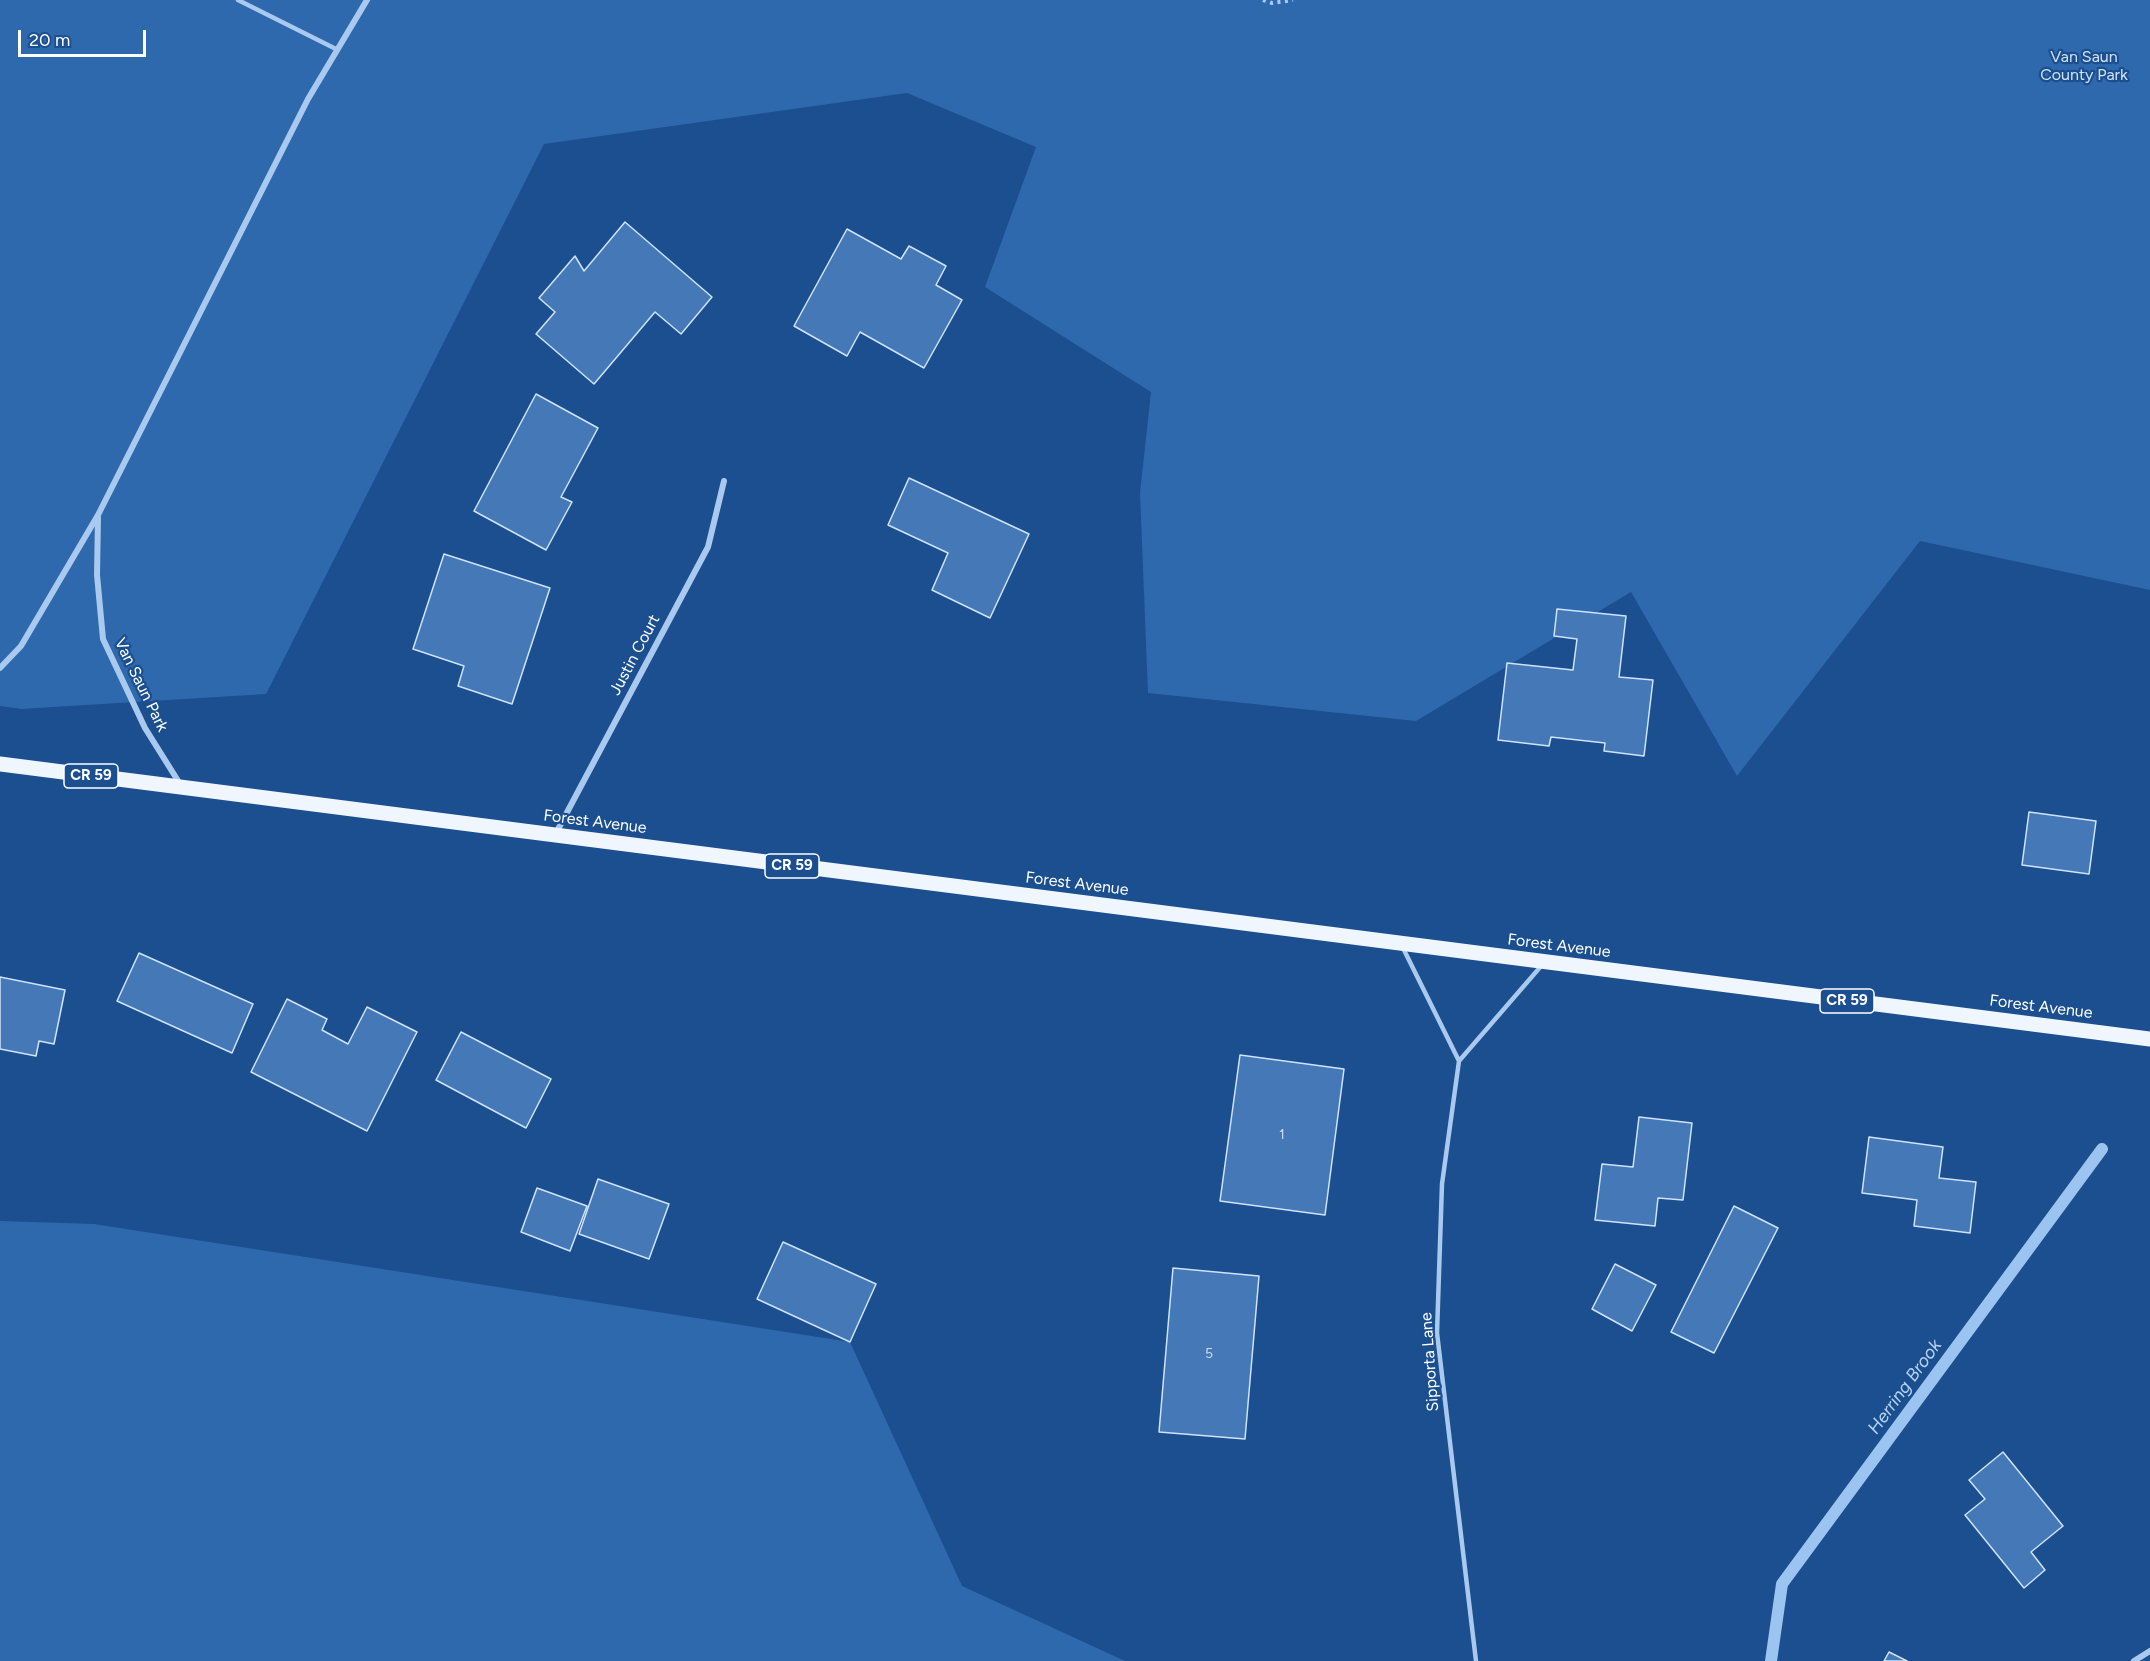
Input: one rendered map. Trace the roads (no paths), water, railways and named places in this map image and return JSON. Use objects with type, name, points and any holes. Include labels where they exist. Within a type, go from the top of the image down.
[{"type":"main road","name":"Forest Avenue","points":[[0,764],[2150,1039]]},
{"type":"street","name":"Van Saun Park","points":[[0,669],[21,646],[98,515],[308,99],[367,0]]},
{"type":"street","name":"Justin Court","points":[[554,835],[708,547],[724,481]]},
{"type":"street","name":"Van Saun Park","points":[[98,515],[97,575],[103,639],[145,728],[182,788]]},
{"type":"street","points":[[2134,1661],[2150,1651]]},
{"type":"lane","points":[[238,0],[336,49]]},
{"type":"lane","points":[[1402,944],[1459,1061],[1545,962]]},
{"type":"lane","name":"Sipporta Lane","points":[[1459,1061],[1442,1184],[1437,1333],[1476,1661]]},
{"type":"waterway","name":"Herring Brook","points":[[1771,1661],[1782,1584],[2102,1149]]},
{"type":"park label","name":"Van Saun County Park","points":[[2084,66]]}]
